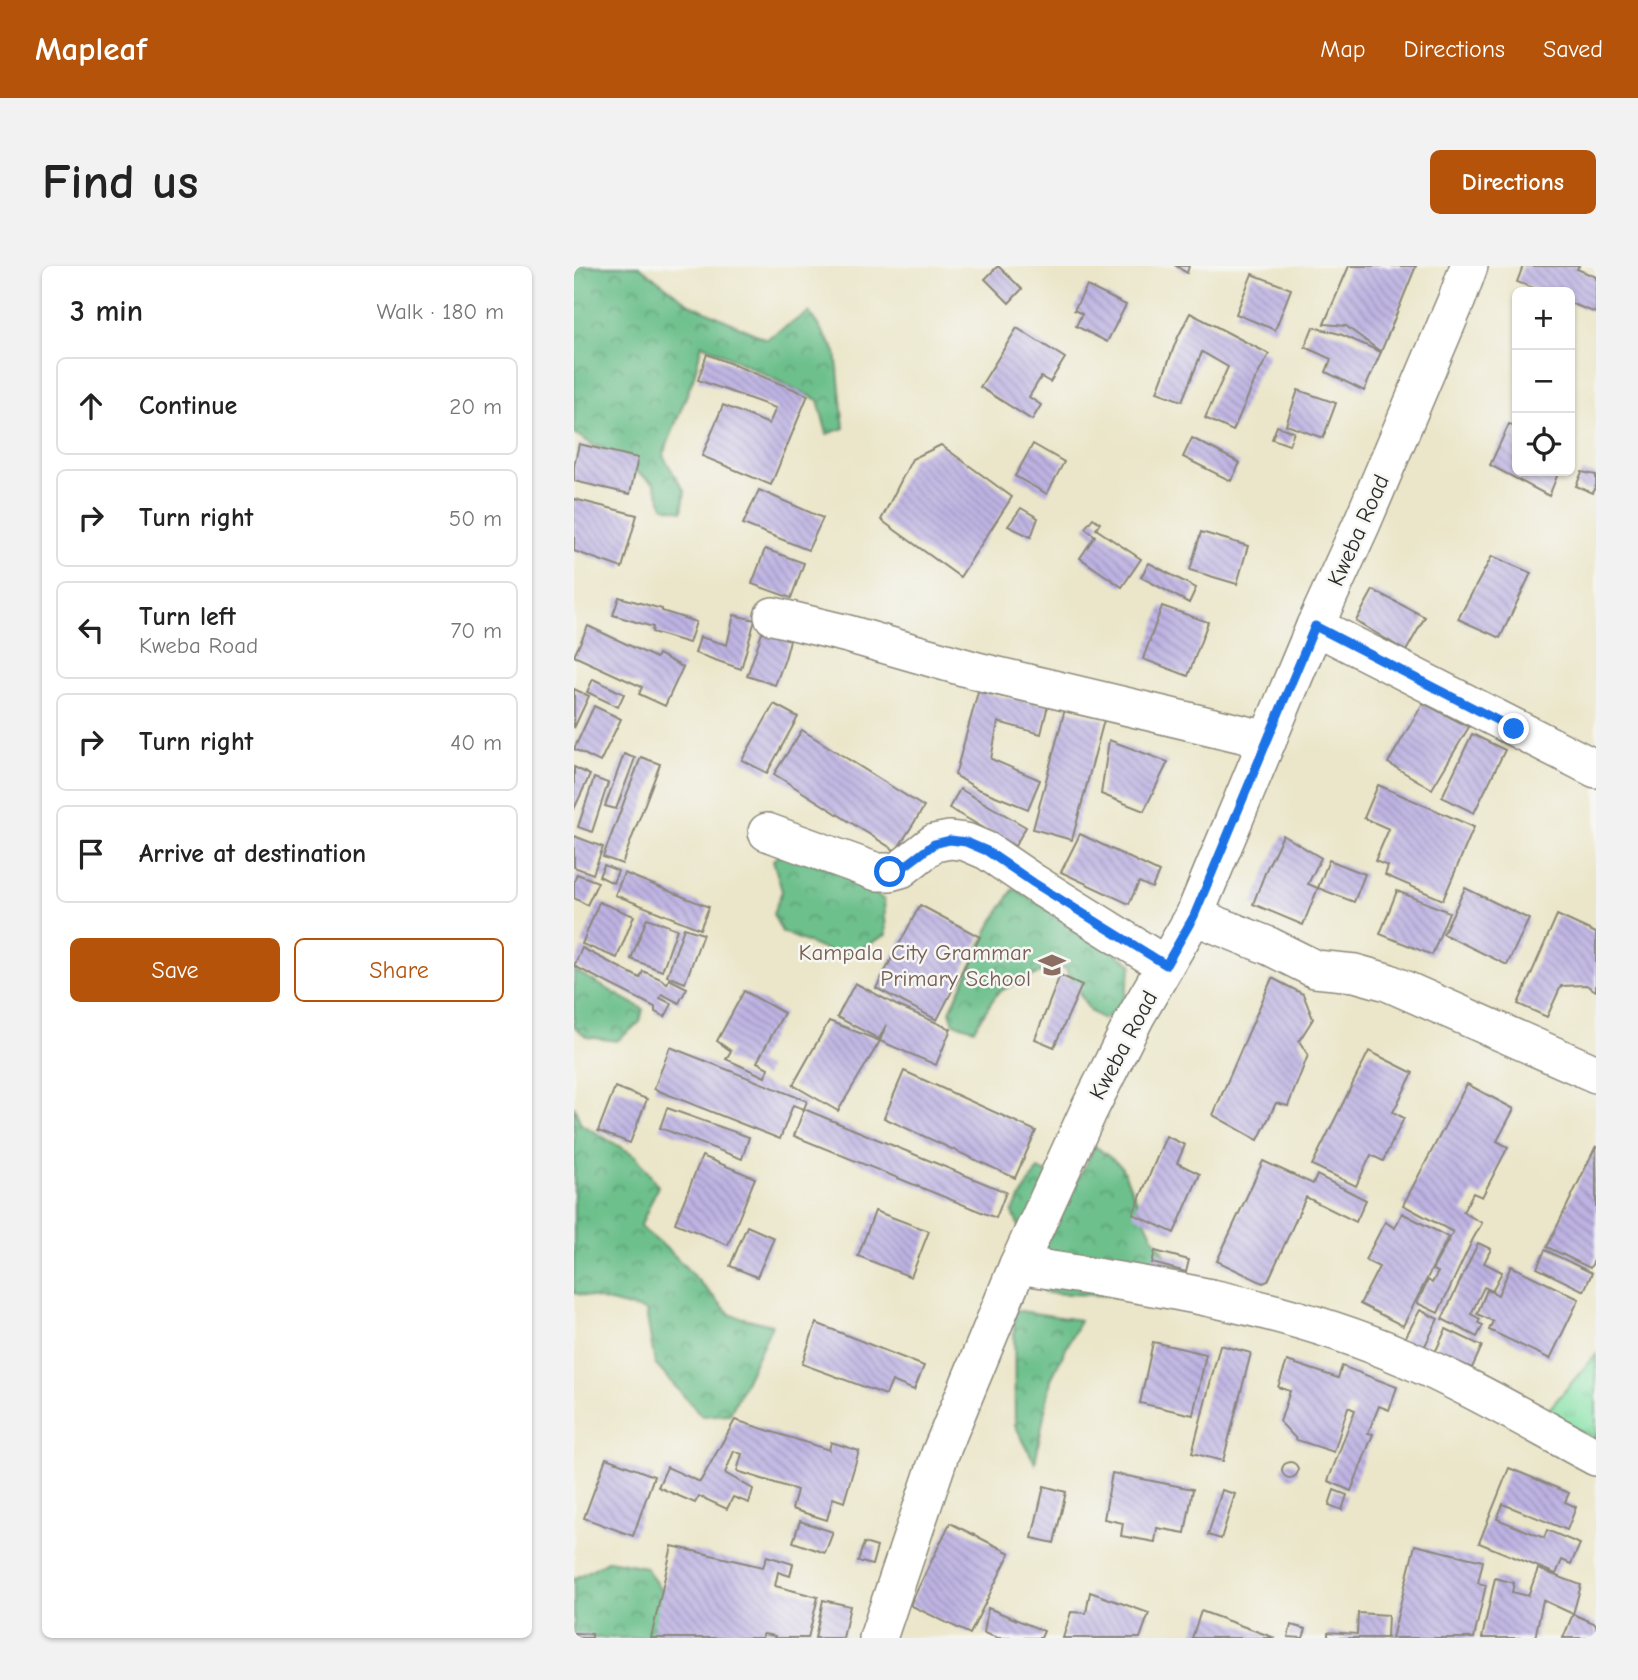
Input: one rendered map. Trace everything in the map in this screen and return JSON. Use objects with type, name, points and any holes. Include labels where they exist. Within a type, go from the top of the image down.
[{"type":"street","name":"Kweba Road","points":[[878,1638],[940,1454],[1018,1265],[1136,1016],[1194,916],[1469,266]]},
{"type":"street","points":[[773,616],[848,634],[977,671],[1268,740]]},
{"type":"street","points":[[1315,626],[1596,769]]},
{"type":"street","points":[[767,832],[877,872],[901,869],[934,844],[950,840],[966,842],[987,851],[1166,965]]},
{"type":"street","points":[[1194,916],[1269,946],[1315,969],[1355,973],[1387,982],[1596,1074]]},
{"type":"street","points":[[1018,1265],[1204,1295],[1319,1326],[1402,1356],[1478,1392],[1596,1457]]},
{"type":"green space","points":[[574,266],[639,266],[688,303],[766,339],[809,312],[836,352],[844,428],[827,434],[818,400],[702,344],[694,376],[663,456],[685,492],[682,511],[664,507],[654,483],[574,433]]},
{"type":"green space","points":[[781,853],[847,874],[884,900],[886,935],[844,958],[782,932],[773,914],[782,891],[773,860]]},
{"type":"green space","points":[[1014,888],[1132,964],[1122,1007],[1103,1019],[1090,1011],[1065,968],[1043,971],[998,992],[974,1029],[954,1023],[950,1011],[989,928]]},
{"type":"green space","points":[[574,970],[643,1009],[640,1022],[617,1041],[587,1037],[574,1026]]},
{"type":"green space","points":[[574,1106],[581,1124],[636,1156],[658,1186],[640,1227],[671,1252],[731,1315],[772,1325],[730,1414],[702,1416],[655,1364],[646,1311],[574,1293]]},
{"type":"green space","points":[[1095,1146],[1121,1166],[1152,1235],[1171,1262],[1120,1296],[1044,1293],[1028,1244],[1012,1212],[1038,1169],[1075,1185]]},
{"type":"green space","points":[[1014,1310],[1080,1320],[1051,1379],[1035,1463],[1015,1425]]},
{"type":"green space","points":[[1596,1354],[1596,1439],[1545,1414]]},
{"type":"green space","points":[[609,1560],[645,1567],[678,1615],[680,1638],[574,1638],[574,1579]]},
{"type":"building","points":[[998,266],[1022,289],[1009,303],[985,279]]},
{"type":"building","points":[[1176,266],[1189,266],[1187,273]]},
{"type":"building","points":[[1349,266],[1416,266],[1381,352],[1346,326],[1324,324]]},
{"type":"building","points":[[1523,266],[1579,266],[1577,269],[1596,277],[1596,313],[1575,305],[1575,287],[1530,287],[1517,282]]},
{"type":"building","points":[[1252,274],[1291,289],[1275,330],[1236,314]]},
{"type":"building","points":[[1087,286],[1126,305],[1107,342],[1076,326],[1082,314],[1074,310]]},
{"type":"building","points":[[1190,313],[1269,354],[1233,431],[1205,418],[1228,367],[1202,352],[1182,401],[1157,392]]},
{"type":"building","points":[[1313,327],[1340,334],[1381,352],[1364,391],[1326,372],[1331,359],[1305,347]]},
{"type":"building","points":[[1017,328],[1065,358],[1050,382],[1041,377],[1029,397],[1041,405],[1032,420],[980,387]]},
{"type":"building","points":[[707,354],[808,395],[771,485],[702,456],[723,405],[769,424],[776,408],[698,380]]},
{"type":"building","points":[[1298,390],[1336,403],[1323,438],[1286,425]]},
{"type":"building","points":[[1509,424],[1512,426],[1512,476],[1557,476],[1549,496],[1490,465]]},
{"type":"building","points":[[1277,426],[1294,432],[1289,445],[1272,439]]},
{"type":"building","points":[[1192,438],[1240,463],[1231,481],[1183,457]]},
{"type":"building","points":[[579,444],[638,458],[630,494],[574,481]]},
{"type":"building","points":[[1033,444],[1064,462],[1047,494],[1015,476]]},
{"type":"building","points":[[941,445],[1012,497],[960,577],[881,520],[912,459]]},
{"type":"building","points":[[1582,472],[1596,475],[1593,493],[1576,486]]},
{"type":"building","points":[[759,490],[823,518],[808,550],[743,524]]},
{"type":"building","points":[[574,499],[637,515],[622,568],[574,551]]},
{"type":"building","points":[[1021,508],[1038,518],[1031,537],[1008,526]]},
{"type":"building","points":[[1093,518],[1100,523],[1096,529],[1141,559],[1122,587],[1080,558],[1095,536],[1085,528]]},
{"type":"building","points":[[1201,532],[1248,546],[1237,584],[1190,570]]},
{"type":"building","points":[[765,549],[804,563],[791,598],[752,584]]},
{"type":"building","points":[[1492,556],[1531,573],[1500,638],[1458,619]]},
{"type":"building","points":[[1149,563],[1196,588],[1189,603],[1141,577]]},
{"type":"building","points":[[1373,590],[1425,617],[1406,651],[1356,621]]},
{"type":"building","points":[[619,597],[696,622],[689,643],[652,632],[653,627],[613,615]]},
{"type":"building","points":[[1162,606],[1208,622],[1188,676],[1143,659]]},
{"type":"building","points":[[734,615],[755,620],[741,669],[695,653],[700,637],[727,645]]},
{"type":"building","points":[[588,626],[656,658],[658,654],[683,667],[665,706],[639,694],[642,687],[574,656]]},
{"type":"building","points":[[763,630],[790,640],[775,685],[747,676]]},
{"type":"building","points":[[593,679],[624,694],[618,707],[587,692]]},
{"type":"building","points":[[574,689],[589,696],[574,728]]},
{"type":"building","points":[[978,692],[1048,705],[1041,734],[998,722],[991,759],[1040,780],[1028,809],[978,789],[955,775]]},
{"type":"building","points":[[1423,703],[1469,727],[1432,789],[1388,763]]},
{"type":"building","points":[[774,704],[798,717],[767,773],[742,760]]},
{"type":"building","points":[[594,706],[621,719],[600,762],[574,749]]},
{"type":"building","points":[[1065,709],[1104,720],[1072,840],[1033,829]]},
{"type":"building","points":[[802,730],[924,807],[896,851],[774,774]]},
{"type":"building","points":[[1472,734],[1505,750],[1474,813],[1442,797]]},
{"type":"building","points":[[1109,740],[1168,762],[1144,811],[1101,794]]},
{"type":"building","points":[[624,754],[635,758],[616,809],[605,806]]},
{"type":"building","points":[[641,757],[660,764],[622,864],[603,857]]},
{"type":"building","points":[[574,767],[590,775],[574,809]]},
{"type":"building","points":[[594,778],[608,783],[592,832],[578,827]]},
{"type":"building","points":[[1378,785],[1474,827],[1443,900],[1385,875],[1388,866],[1375,861],[1389,829],[1364,818]]},
{"type":"building","points":[[960,789],[1026,827],[1015,846],[949,808]]},
{"type":"building","points":[[1080,834],[1159,872],[1152,888],[1139,882],[1129,904],[1061,872]]},
{"type":"building","points":[[1283,835],[1321,858],[1308,884],[1318,888],[1303,925],[1253,904]]},
{"type":"building","points":[[574,836],[603,847],[593,874],[574,867]]},
{"type":"building","points":[[1329,860],[1365,874],[1354,902],[1318,888]]},
{"type":"building","points":[[604,865],[618,871],[613,883],[599,876]]},
{"type":"building","points":[[624,873],[709,907],[700,929],[615,895]]},
{"type":"building","points":[[577,874],[598,882],[587,905],[574,898]]},
{"type":"building","points":[[1465,888],[1529,919],[1507,965],[1443,934]]},
{"type":"building","points":[[1397,891],[1449,912],[1432,955],[1380,934]]},
{"type":"building","points":[[599,902],[634,916],[617,958],[582,944]]},
{"type":"building","points":[[920,905],[980,937],[937,1020],[876,988]]},
{"type":"building","points":[[1557,915],[1596,933],[1596,991],[1586,985],[1561,986],[1547,1017],[1518,1004]]},
{"type":"building","points":[[647,918],[677,929],[662,971],[631,959]]},
{"type":"building","points":[[684,928],[703,934],[685,983],[667,976]]},
{"type":"building","points":[[582,948],[640,978],[643,971],[667,984],[669,979],[687,988],[679,1003],[662,994],[660,998],[672,1004],[665,1017],[655,1012],[655,1007],[574,966]]},
{"type":"building","points":[[1060,975],[1082,985],[1054,1047],[1035,1039]]},
{"type":"building","points":[[1272,978],[1303,994],[1313,1019],[1299,1041],[1308,1055],[1288,1106],[1276,1103],[1258,1140],[1213,1115]]},
{"type":"building","points":[[855,983],[896,1005],[951,1029],[936,1065],[880,1041],[886,1025],[879,1039],[837,1017]]},
{"type":"building","points":[[744,991],[784,1013],[757,1062],[768,1068],[765,1077],[726,1059],[731,1051],[717,1041]]},
{"type":"building","points":[[829,1021],[880,1041],[838,1111],[793,1085]]},
{"type":"building","points":[[670,1047],[807,1101],[804,1109],[793,1105],[780,1139],[654,1089]]},
{"type":"building","points":[[1369,1051],[1413,1073],[1393,1112],[1404,1118],[1383,1161],[1371,1155],[1356,1186],[1312,1165]]},
{"type":"building","points":[[904,1071],[1036,1131],[1015,1178],[884,1118]]},
{"type":"building","points":[[1467,1084],[1514,1109],[1497,1141],[1508,1147],[1482,1197],[1473,1193],[1463,1212],[1482,1223],[1438,1313],[1417,1303],[1428,1280],[1432,1283],[1438,1272],[1432,1270],[1453,1232],[1403,1205]]},
{"type":"building","points":[[615,1087],[647,1099],[630,1143],[598,1131]]},
{"type":"building","points":[[667,1108],[749,1137],[742,1159],[660,1128]]},
{"type":"building","points":[[804,1109],[1006,1192],[996,1218],[794,1136]]},
{"type":"building","points":[[1166,1136],[1185,1145],[1177,1163],[1200,1174],[1174,1233],[1133,1214]]},
{"type":"building","points":[[1596,1146],[1596,1257],[1590,1268],[1547,1247]]},
{"type":"building","points":[[702,1156],[755,1178],[728,1245],[675,1223]]},
{"type":"building","points":[[1263,1161],[1313,1184],[1317,1175],[1366,1200],[1356,1222],[1306,1197],[1268,1281],[1263,1283],[1217,1261]]},
{"type":"building","points":[[875,1211],[929,1231],[911,1277],[858,1256]]},
{"type":"building","points":[[1402,1213],[1448,1237],[1403,1326],[1360,1304],[1379,1267],[1365,1260],[1385,1222],[1395,1228]]},
{"type":"building","points":[[747,1226],[774,1238],[757,1277],[730,1266]]},
{"type":"building","points":[[1478,1243],[1491,1249],[1484,1263],[1502,1272],[1492,1291],[1484,1287],[1471,1314],[1480,1319],[1478,1323],[1483,1325],[1477,1337],[1442,1319]]},
{"type":"building","points":[[1545,1250],[1592,1273],[1584,1291],[1537,1268]]},
{"type":"building","points":[[1155,1251],[1189,1260],[1186,1272],[1152,1263]]},
{"type":"building","points":[[1511,1266],[1579,1299],[1550,1359],[1489,1330],[1493,1321],[1477,1314],[1487,1290],[1498,1295]]},
{"type":"building","points":[[1420,1310],[1438,1319],[1422,1352],[1403,1342]]},
{"type":"building","points":[[816,1323],[924,1366],[914,1390],[892,1381],[886,1395],[802,1364]]},
{"type":"building","points":[[1446,1329],[1482,1346],[1472,1368],[1456,1361],[1453,1368],[1432,1359]]},
{"type":"building","points":[[1153,1342],[1206,1354],[1193,1415],[1140,1403]]},
{"type":"building","points":[[1220,1345],[1251,1353],[1223,1461],[1192,1453]]},
{"type":"building","points":[[1287,1361],[1338,1378],[1342,1366],[1397,1387],[1389,1410],[1379,1406],[1368,1433],[1373,1434],[1351,1491],[1328,1481],[1355,1410],[1348,1407],[1334,1452],[1297,1440],[1280,1422],[1290,1391],[1278,1387]]},
{"type":"building","points":[[735,1420],[829,1450],[831,1442],[859,1451],[844,1502],[833,1498],[827,1520],[792,1509],[797,1490],[737,1471],[742,1454],[734,1451],[725,1473],[753,1489],[749,1503],[733,1497],[727,1509],[699,1496],[695,1503],[658,1487],[667,1467],[700,1482]]},
{"type":"building","points":[[606,1458],[654,1476],[633,1536],[584,1518]]},
{"type":"building","points":[[1287,1462],[1293,1462],[1298,1470],[1296,1476],[1287,1478],[1282,1473],[1282,1467]]},
{"type":"building","points":[[1509,1468],[1569,1493],[1565,1502],[1576,1507],[1567,1530],[1503,1504],[1497,1519],[1544,1538],[1547,1530],[1580,1544],[1571,1564],[1562,1560],[1556,1574],[1479,1543]]},
{"type":"building","points":[[1112,1473],[1193,1489],[1185,1533],[1157,1528],[1155,1542],[1121,1536],[1123,1523],[1104,1519]]},
{"type":"building","points":[[1044,1486],[1066,1492],[1054,1543],[1032,1538]]},
{"type":"building","points":[[1222,1490],[1235,1494],[1221,1539],[1208,1535]]},
{"type":"building","points":[[1334,1490],[1347,1495],[1342,1510],[1329,1505]]},
{"type":"building","points":[[800,1521],[833,1532],[825,1553],[793,1542]]},
{"type":"building","points":[[950,1523],[1010,1553],[970,1634],[910,1605]]},
{"type":"building","points":[[864,1543],[877,1547],[872,1565],[858,1561]]},
{"type":"building","points":[[1415,1545],[1483,1561],[1478,1583],[1486,1585],[1474,1638],[1392,1638]]},
{"type":"building","points":[[672,1546],[763,1567],[767,1556],[793,1564],[790,1576],[778,1572],[775,1586],[818,1597],[808,1638],[774,1638],[775,1636],[763,1634],[762,1638],[651,1638]]},
{"type":"building","points":[[1538,1569],[1581,1585],[1573,1614],[1543,1600],[1535,1638],[1482,1638],[1495,1578],[1514,1583],[1512,1592],[1528,1596]]},
{"type":"building","points":[[1090,1592],[1149,1613],[1140,1638],[1063,1638],[1071,1612],[1086,1613]]},
{"type":"building","points":[[823,1600],[850,1606],[843,1638],[815,1638]]},
{"type":"building","points":[[988,1608],[1044,1631],[1041,1638],[998,1638],[984,1633]]},
{"type":"building","points":[[1201,1611],[1275,1638],[1192,1638]]},
{"type":"building","points":[[1358,1613],[1388,1615],[1387,1638],[1328,1638],[1328,1632],[1357,1634]]},
{"type":"building","points":[[1573,1614],[1596,1624],[1596,1638],[1563,1638]]},
{"type":"building","points":[[1291,1625],[1306,1629],[1303,1638],[1288,1637]]},
{"type":"building","points":[[574,1633],[592,1634],[592,1638],[574,1638]]},
{"type":"place","name":"Kampala City Grammar Primary School","points":[[1052,965]]},
{"type":"route","points":[[890,872],[901,869],[934,844],[950,840],[966,842],[987,851],[1166,965],[1194,916],[1315,626],[1514,729]]}]
